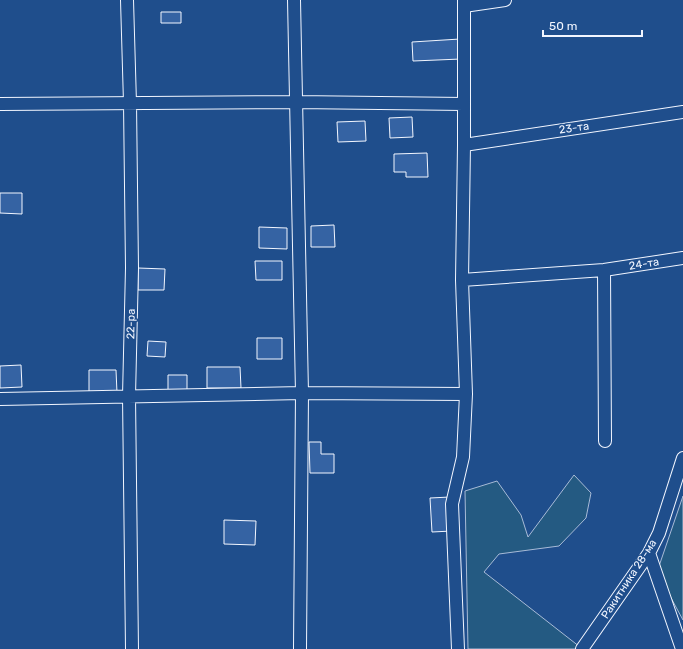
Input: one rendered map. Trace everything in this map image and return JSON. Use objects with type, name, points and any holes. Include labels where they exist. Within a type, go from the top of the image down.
[{"type":"street","name":"22-ра","points":[[127,0],[132,268],[129,396],[132,649]]},
{"type":"street","points":[[294,0],[302,393],[300,649]]},
{"type":"street","points":[[458,649],[452,504],[463,457],[466,394],[462,280],[464,3],[506,0]]},
{"type":"street","points":[[0,104],[296,102],[464,104]]},
{"type":"street","name":"23-та","points":[[464,144],[683,112]]},
{"type":"street","name":"24-та","points":[[462,280],[604,270],[683,258]]},
{"type":"street","points":[[604,270],[606,441]]},
{"type":"street","points":[[0,399],[302,393],[466,394]]},
{"type":"street","name":"Ракитника 28-ма","points":[[582,649],[649,553],[659,533],[683,458]]},
{"type":"street","points":[[649,553],[682,649]]},
{"type":"shaded area","points":[[574,475],[591,493],[586,518],[559,546],[499,554],[484,572],[580,647],[579,649],[468,649],[465,491],[497,481],[521,515],[528,537]]},
{"type":"shaded area","points":[[683,496],[683,620],[657,572]]},
{"type":"building","points":[[161,12],[181,12],[181,23],[161,23]]},
{"type":"building","points":[[460,39],[461,59],[413,61],[412,42]]},
{"type":"building","points":[[412,117],[413,137],[390,138],[389,118]]},
{"type":"building","points":[[365,121],[366,141],[338,142],[337,122]]},
{"type":"building","points":[[427,153],[428,177],[406,177],[406,172],[394,172],[394,154]]},
{"type":"building","points":[[0,193],[22,193],[22,214],[0,213]]},
{"type":"building","points":[[334,225],[335,247],[311,247],[311,226]]},
{"type":"building","points":[[259,227],[287,228],[287,249],[259,248]]},
{"type":"building","points":[[255,261],[282,261],[282,280],[256,280]]},
{"type":"building","points":[[138,268],[165,269],[164,290],[138,290]]},
{"type":"building","points":[[257,338],[282,338],[282,359],[257,359]]},
{"type":"building","points":[[148,341],[166,342],[165,357],[147,356]]},
{"type":"building","points":[[21,365],[22,387],[0,388],[0,366]]},
{"type":"building","points":[[207,367],[240,367],[241,388],[207,388]]},
{"type":"building","points":[[89,370],[116,370],[117,393],[89,394]]},
{"type":"building","points":[[168,375],[187,375],[187,390],[168,390]]},
{"type":"building","points":[[309,442],[321,442],[321,454],[334,454],[334,473],[310,473]]},
{"type":"building","points":[[450,497],[452,531],[432,532],[430,498]]},
{"type":"building","points":[[224,520],[256,521],[255,545],[224,544]]}]
